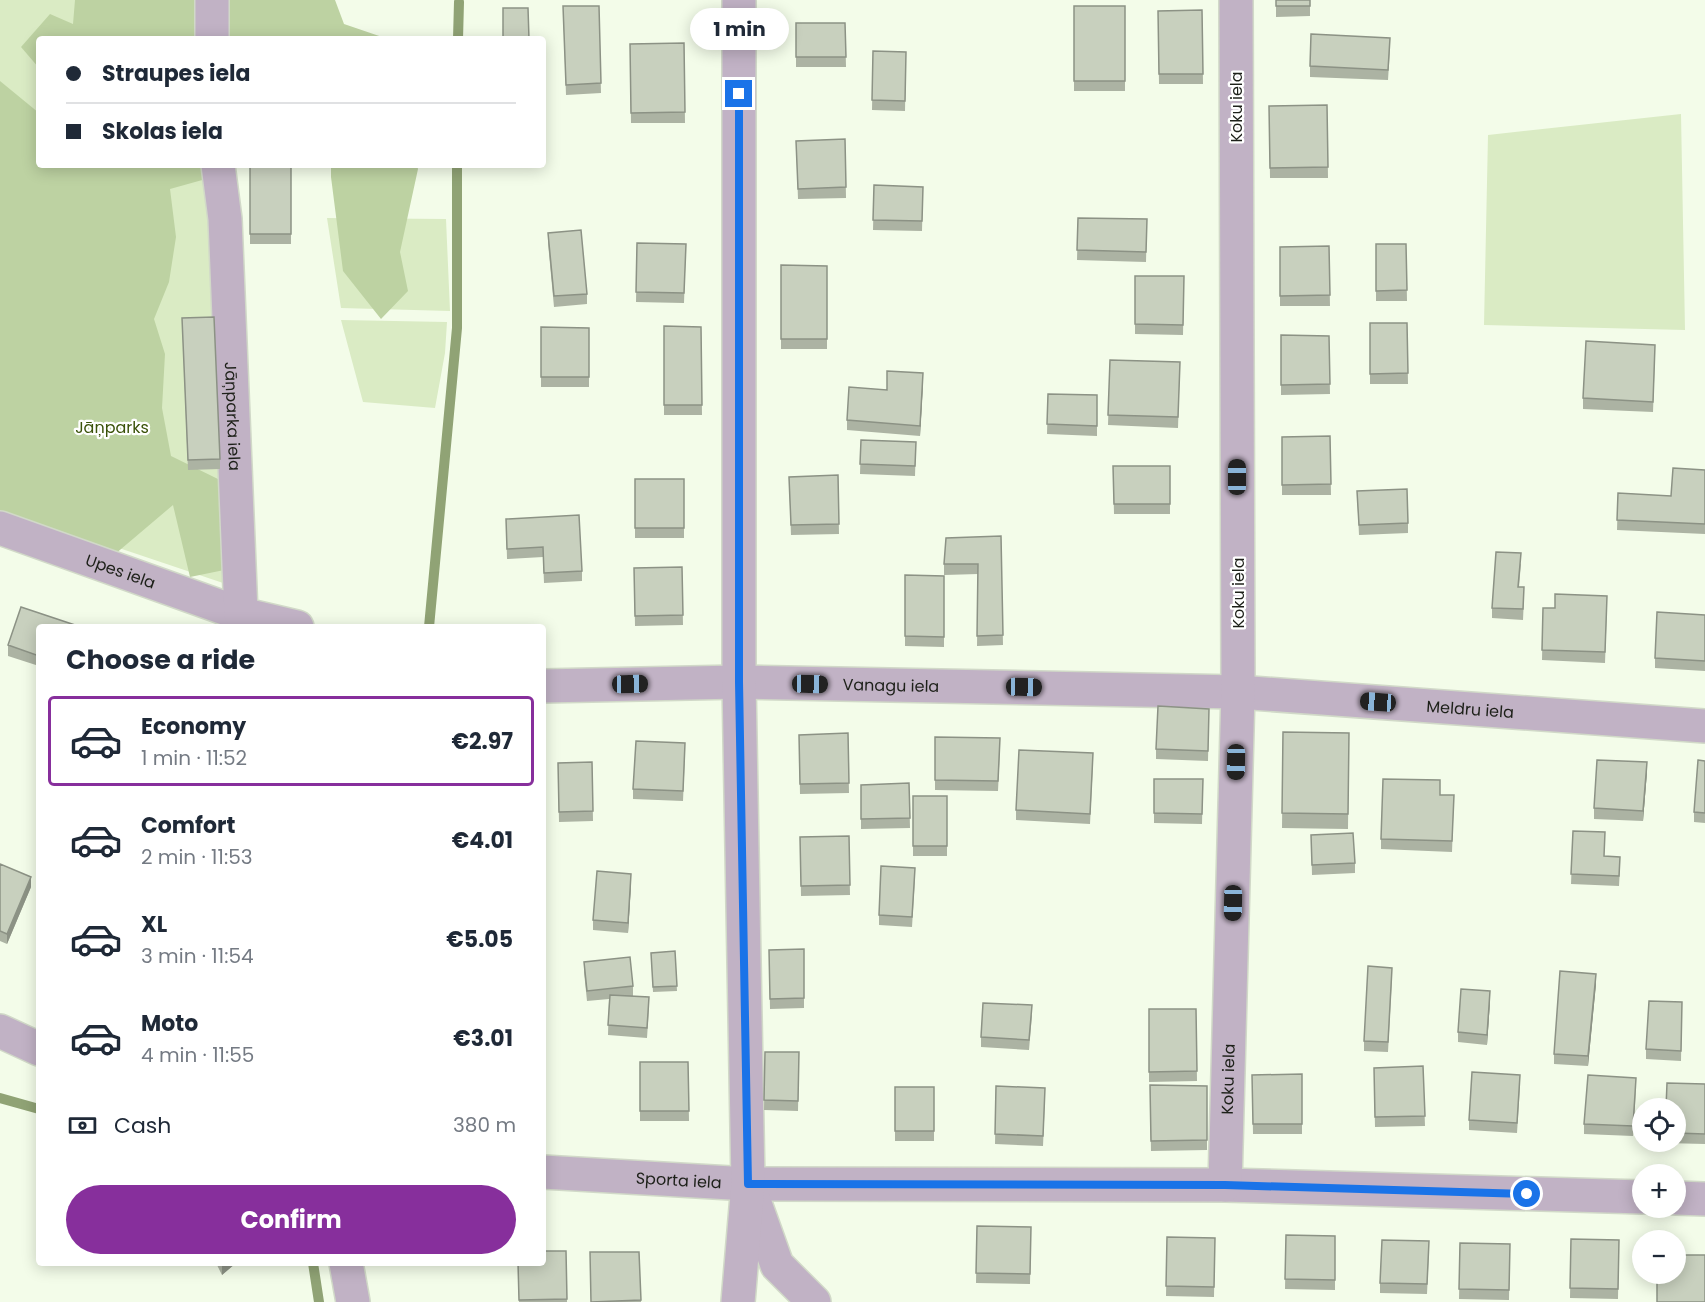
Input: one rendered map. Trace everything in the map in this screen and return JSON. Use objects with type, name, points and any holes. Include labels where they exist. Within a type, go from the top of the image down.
[{"type":"street","points":[[212,0],[212,36]]},
{"type":"street","points":[[738,1302],[748,1184],[739,682],[739,0]]},
{"type":"street","name":"Koku iela","points":[[1225,1185],[1238,692],[1236,0]]},
{"type":"street","name":"Jāņparka iela","points":[[218,168],[225,219],[241,614]]},
{"type":"street","name":"Upes iela","points":[[0,528],[241,614]]},
{"type":"street","points":[[241,614],[284,624]]},
{"type":"street","name":"Vanagu iela","points":[[546,686],[739,682],[1238,692]]},
{"type":"street","name":"Meldru iela","points":[[1238,692],[1705,726]]},
{"type":"street","points":[[0,1031],[36,1048]]},
{"type":"street","name":"Sporta iela","points":[[546,1172],[748,1184],[1225,1185],[1632,1197]]},
{"type":"street","points":[[748,1184],[777,1266],[814,1302]]},
{"type":"street","points":[[1686,1198],[1705,1199]]},
{"type":"street","points":[[347,1266],[353,1302]]},
{"type":"green space","name":"Jāņparks","points":[[0,0],[208,0],[52,36],[36,36],[36,168],[214,168],[232,586],[0,508]]},
{"type":"green space","points":[[75,0],[335,0],[344,24],[379,36],[36,36],[36,64],[21,47],[50,14],[73,24]]},
{"type":"green space","name":"Jāņparks","points":[[0,81],[36,111],[36,168],[214,168],[213,177],[170,189],[176,237],[169,282],[154,319],[165,354],[162,408],[171,456],[220,480],[234,568],[190,577],[173,505],[114,555],[0,517]]},
{"type":"green space","points":[[1681,114],[1685,330],[1484,325],[1488,135]]},
{"type":"green space","points":[[331,168],[418,168],[400,252],[408,291],[381,319],[343,271]]},
{"type":"green space","points":[[327,218],[446,219],[450,311],[341,308]]},
{"type":"green space","points":[[341,320],[447,322],[445,353],[435,408],[363,402]]},
{"type":"building","points":[[1276,0],[1310,0],[1310,6],[1276,6]]},
{"type":"building","points":[[563,6],[599,6],[601,83],[566,85]]},
{"type":"building","points":[[1074,6],[1125,6],[1125,81],[1074,81]]},
{"type":"building","points":[[503,8],[528,8],[529,36],[503,36]]},
{"type":"building","points":[[1202,10],[1203,74],[1159,74],[1158,11]]},
{"type":"building","points":[[796,23],[845,23],[846,57],[796,57]]},
{"type":"building","points":[[1311,34],[1390,38],[1388,70],[1310,66]]},
{"type":"building","points":[[684,43],[685,112],[631,113],[630,44]]},
{"type":"building","points":[[873,51],[906,52],[905,101],[872,100]]},
{"type":"building","points":[[1327,105],[1328,167],[1270,168],[1269,106]]},
{"type":"building","points":[[845,139],[846,187],[798,189],[796,141]]},
{"type":"building","points":[[250,168],[291,168],[291,234],[250,234]]},
{"type":"building","points":[[874,185],[923,187],[922,221],[873,220]]},
{"type":"building","points":[[1078,218],[1147,219],[1146,252],[1077,250]]},
{"type":"building","points":[[581,230],[587,294],[554,296],[548,233]]},
{"type":"building","points":[[637,243],[686,244],[684,293],[636,292]]},
{"type":"building","points":[[1376,244],[1406,244],[1407,290],[1376,291]]},
{"type":"building","points":[[1329,246],[1330,295],[1280,296],[1280,247]]},
{"type":"building","points":[[781,265],[827,266],[827,339],[781,339]]},
{"type":"building","points":[[1135,276],[1184,276],[1183,325],[1135,324]]},
{"type":"building","points":[[214,317],[220,459],[188,460],[182,318]]},
{"type":"building","points":[[1370,323],[1407,323],[1408,373],[1370,374]]},
{"type":"building","points":[[664,326],[701,327],[702,405],[664,405]]},
{"type":"building","points":[[541,327],[589,328],[589,377],[541,377]]},
{"type":"building","points":[[1281,335],[1329,336],[1330,384],[1281,385]]},
{"type":"building","points":[[1586,341],[1655,345],[1653,402],[1583,398]]},
{"type":"building","points":[[1110,360],[1180,362],[1178,417],[1108,415]]},
{"type":"building","points":[[887,371],[923,373],[920,426],[847,420],[849,387],[887,390]]},
{"type":"building","points":[[1048,394],[1097,395],[1097,426],[1047,424]]},
{"type":"building","points":[[1330,436],[1331,484],[1282,485],[1282,437]]},
{"type":"building","points":[[861,440],[916,442],[915,466],[860,464]]},
{"type":"building","points":[[1113,466],[1170,466],[1170,504],[1114,504]]},
{"type":"building","points":[[1673,468],[1705,470],[1705,524],[1617,520],[1618,493],[1671,496]]},
{"type":"building","points":[[838,475],[839,524],[791,525],[789,477]]},
{"type":"building","points":[[635,479],[684,479],[684,528],[635,528]]},
{"type":"building","points":[[1407,489],[1408,523],[1359,525],[1357,491]]},
{"type":"building","points":[[579,515],[582,571],[544,573],[543,547],[507,549],[506,519]]},
{"type":"building","points":[[1001,536],[1003,635],[977,636],[978,564],[944,564],[946,538]]},
{"type":"building","points":[[1496,552],[1521,553],[1518,587],[1524,587],[1523,609],[1492,608]]},
{"type":"building","points":[[682,567],[683,615],[635,616],[634,568]]},
{"type":"building","points":[[905,575],[944,576],[944,637],[905,636]]},
{"type":"building","points":[[1555,594],[1607,596],[1605,652],[1542,650],[1543,608],[1555,608]]},
{"type":"building","points":[[21,607],[72,624],[36,624],[36,655],[8,645]]},
{"type":"building","points":[[1657,612],[1705,615],[1705,661],[1655,658]]},
{"type":"building","points":[[1158,706],[1209,709],[1208,751],[1156,749]]},
{"type":"building","points":[[1283,732],[1349,733],[1348,814],[1282,813]]},
{"type":"building","points":[[848,733],[849,783],[800,784],[799,735]]},
{"type":"building","points":[[935,737],[1000,738],[998,781],[935,780]]},
{"type":"building","points":[[636,741],[685,743],[683,791],[633,789]]},
{"type":"building","points":[[1019,750],[1093,753],[1090,814],[1016,810]]},
{"type":"building","points":[[1597,760],[1647,762],[1643,811],[1594,808]]},
{"type":"building","points":[[1698,760],[1705,761],[1705,813],[1694,812]]},
{"type":"building","points":[[592,762],[593,811],[559,812],[558,763]]},
{"type":"building","points":[[1154,779],[1203,779],[1202,814],[1154,813]]},
{"type":"building","points":[[1383,779],[1440,780],[1440,795],[1454,795],[1452,841],[1381,839]]},
{"type":"building","points":[[909,783],[910,818],[861,819],[861,785]]},
{"type":"building","points":[[913,796],[947,796],[947,846],[913,846]]},
{"type":"building","points":[[1573,831],[1605,832],[1604,856],[1620,857],[1619,876],[1571,874]]},
{"type":"building","points":[[1353,833],[1355,863],[1312,865],[1311,835]]},
{"type":"building","points":[[849,836],[850,885],[801,886],[800,837]]},
{"type":"building","points":[[0,864],[31,877],[7,934],[0,931]]},
{"type":"building","points":[[881,866],[915,868],[912,917],[879,915]]},
{"type":"building","points":[[597,871],[631,874],[628,923],[593,920]]},
{"type":"building","points":[[804,949],[804,998],[770,999],[769,950]]},
{"type":"building","points":[[675,951],[677,986],[653,987],[651,953]]},
{"type":"building","points":[[630,957],[633,986],[587,991],[584,962]]},
{"type":"building","points":[[1368,966],[1392,968],[1388,1042],[1364,1041]]},
{"type":"building","points":[[1560,971],[1596,974],[1588,1056],[1554,1054]]},
{"type":"building","points":[[1461,989],[1490,991],[1487,1035],[1458,1032]]},
{"type":"building","points":[[610,995],[649,997],[647,1028],[608,1025]]},
{"type":"building","points":[[1649,1001],[1682,1002],[1681,1051],[1646,1049]]},
{"type":"building","points":[[983,1003],[1032,1005],[1029,1040],[981,1037]]},
{"type":"building","points":[[1149,1009],[1196,1009],[1197,1071],[1149,1072]]},
{"type":"building","points":[[765,1052],[799,1052],[798,1101],[764,1100]]},
{"type":"building","points":[[640,1062],[688,1062],[689,1111],[640,1111]]},
{"type":"building","points":[[1423,1066],[1425,1116],[1375,1117],[1374,1068]]},
{"type":"building","points":[[1472,1072],[1520,1075],[1517,1123],[1469,1120]]},
{"type":"building","points":[[1302,1074],[1302,1124],[1253,1124],[1252,1075]]},
{"type":"building","points":[[1588,1075],[1636,1078],[1635,1098],[1632,1098],[1632,1126],[1584,1124]]},
{"type":"building","points":[[1667,1083],[1705,1084],[1705,1134],[1686,1133],[1686,1098],[1666,1098]]},
{"type":"building","points":[[1150,1085],[1207,1086],[1207,1140],[1151,1141]]},
{"type":"building","points":[[996,1086],[1045,1088],[1043,1136],[995,1134]]},
{"type":"building","points":[[895,1087],[934,1087],[934,1131],[895,1131]]},
{"type":"building","points":[[977,1226],[1031,1227],[1030,1274],[976,1273]]},
{"type":"building","points":[[1286,1235],[1335,1236],[1335,1280],[1285,1279]]},
{"type":"building","points":[[1167,1237],[1215,1238],[1214,1287],[1166,1286]]},
{"type":"building","points":[[1571,1239],[1619,1240],[1618,1289],[1570,1288]]},
{"type":"building","points":[[1382,1240],[1429,1241],[1427,1284],[1380,1283]]},
{"type":"building","points":[[1460,1243],[1510,1244],[1509,1290],[1459,1289]]},
{"type":"building","points":[[546,1251],[566,1251],[567,1299],[519,1300],[518,1266],[546,1266]]},
{"type":"building","points":[[590,1252],[639,1252],[641,1300],[591,1302]]},
{"type":"building","points":[[1686,1255],[1705,1255],[1705,1302],[1657,1302],[1657,1284],[1686,1284]]},
{"type":"waterway","points":[[458,36],[459,2]]},
{"type":"waterway","points":[[429,624],[457,328],[457,168]]},
{"type":"waterway","points":[[0,1098],[36,1108]]},
{"type":"waterway","points":[[313,1266],[319,1302]]},
{"type":"route","points":[[739,94],[739,682],[748,1184],[1225,1185],[1527,1194]]}]
